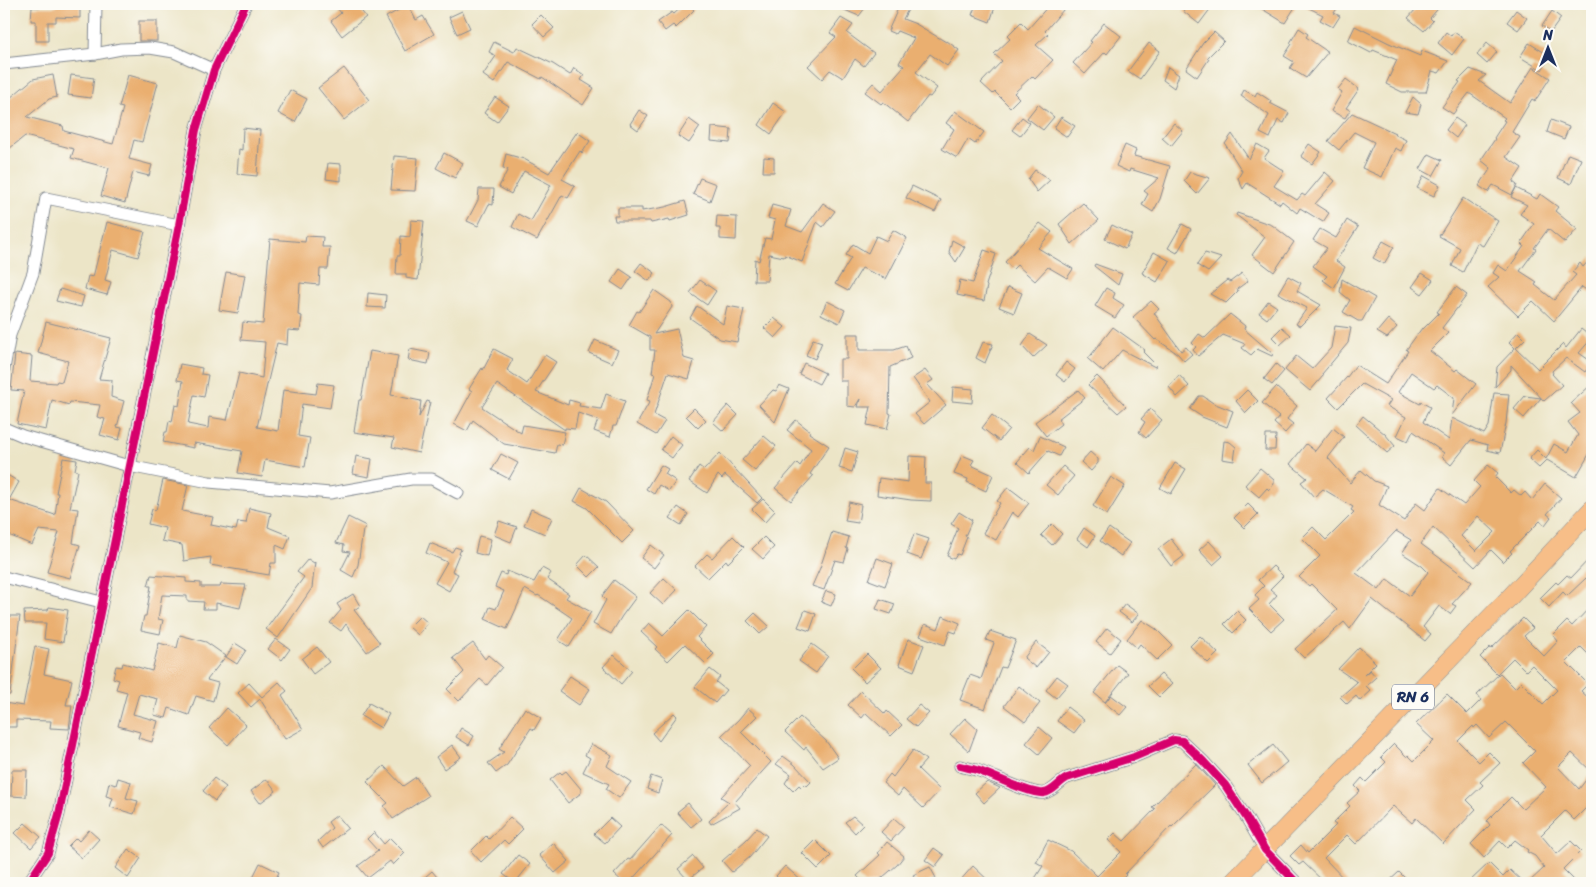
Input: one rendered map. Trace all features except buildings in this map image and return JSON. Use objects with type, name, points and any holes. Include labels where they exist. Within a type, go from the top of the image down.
[{"type":"main road","name":"RN 6","points":[[1232,883],[1510,597],[1592,509]]},
{"type":"street","points":[[95,54],[96,4]]},
{"type":"street","points":[[28,883],[48,852],[59,814],[179,225],[196,130],[214,70],[246,4]]},
{"type":"street","points":[[4,64],[95,54],[122,49],[150,48],[174,52],[214,70]]},
{"type":"street","points":[[4,369],[10,335],[33,274],[46,198],[179,225]]},
{"type":"street","points":[[4,428],[24,436],[129,466],[209,482],[330,493],[411,478],[432,479],[458,493]]},
{"type":"street","points":[[4,577],[101,602]]},
{"type":"street","points":[[960,766],[980,771],[1023,788],[1042,793],[1052,790],[1067,778],[1134,757],[1174,740],[1182,741],[1225,785],[1265,850],[1297,883]]},
{"type":"cycle path","points":[[28,883],[48,853],[59,814],[179,225],[196,130],[214,70],[246,4]]},
{"type":"cycle path","points":[[960,766],[979,771],[1031,791],[1044,793],[1050,791],[1067,778],[1134,757],[1174,740],[1182,741],[1225,785],[1265,850],[1297,883]]}]
